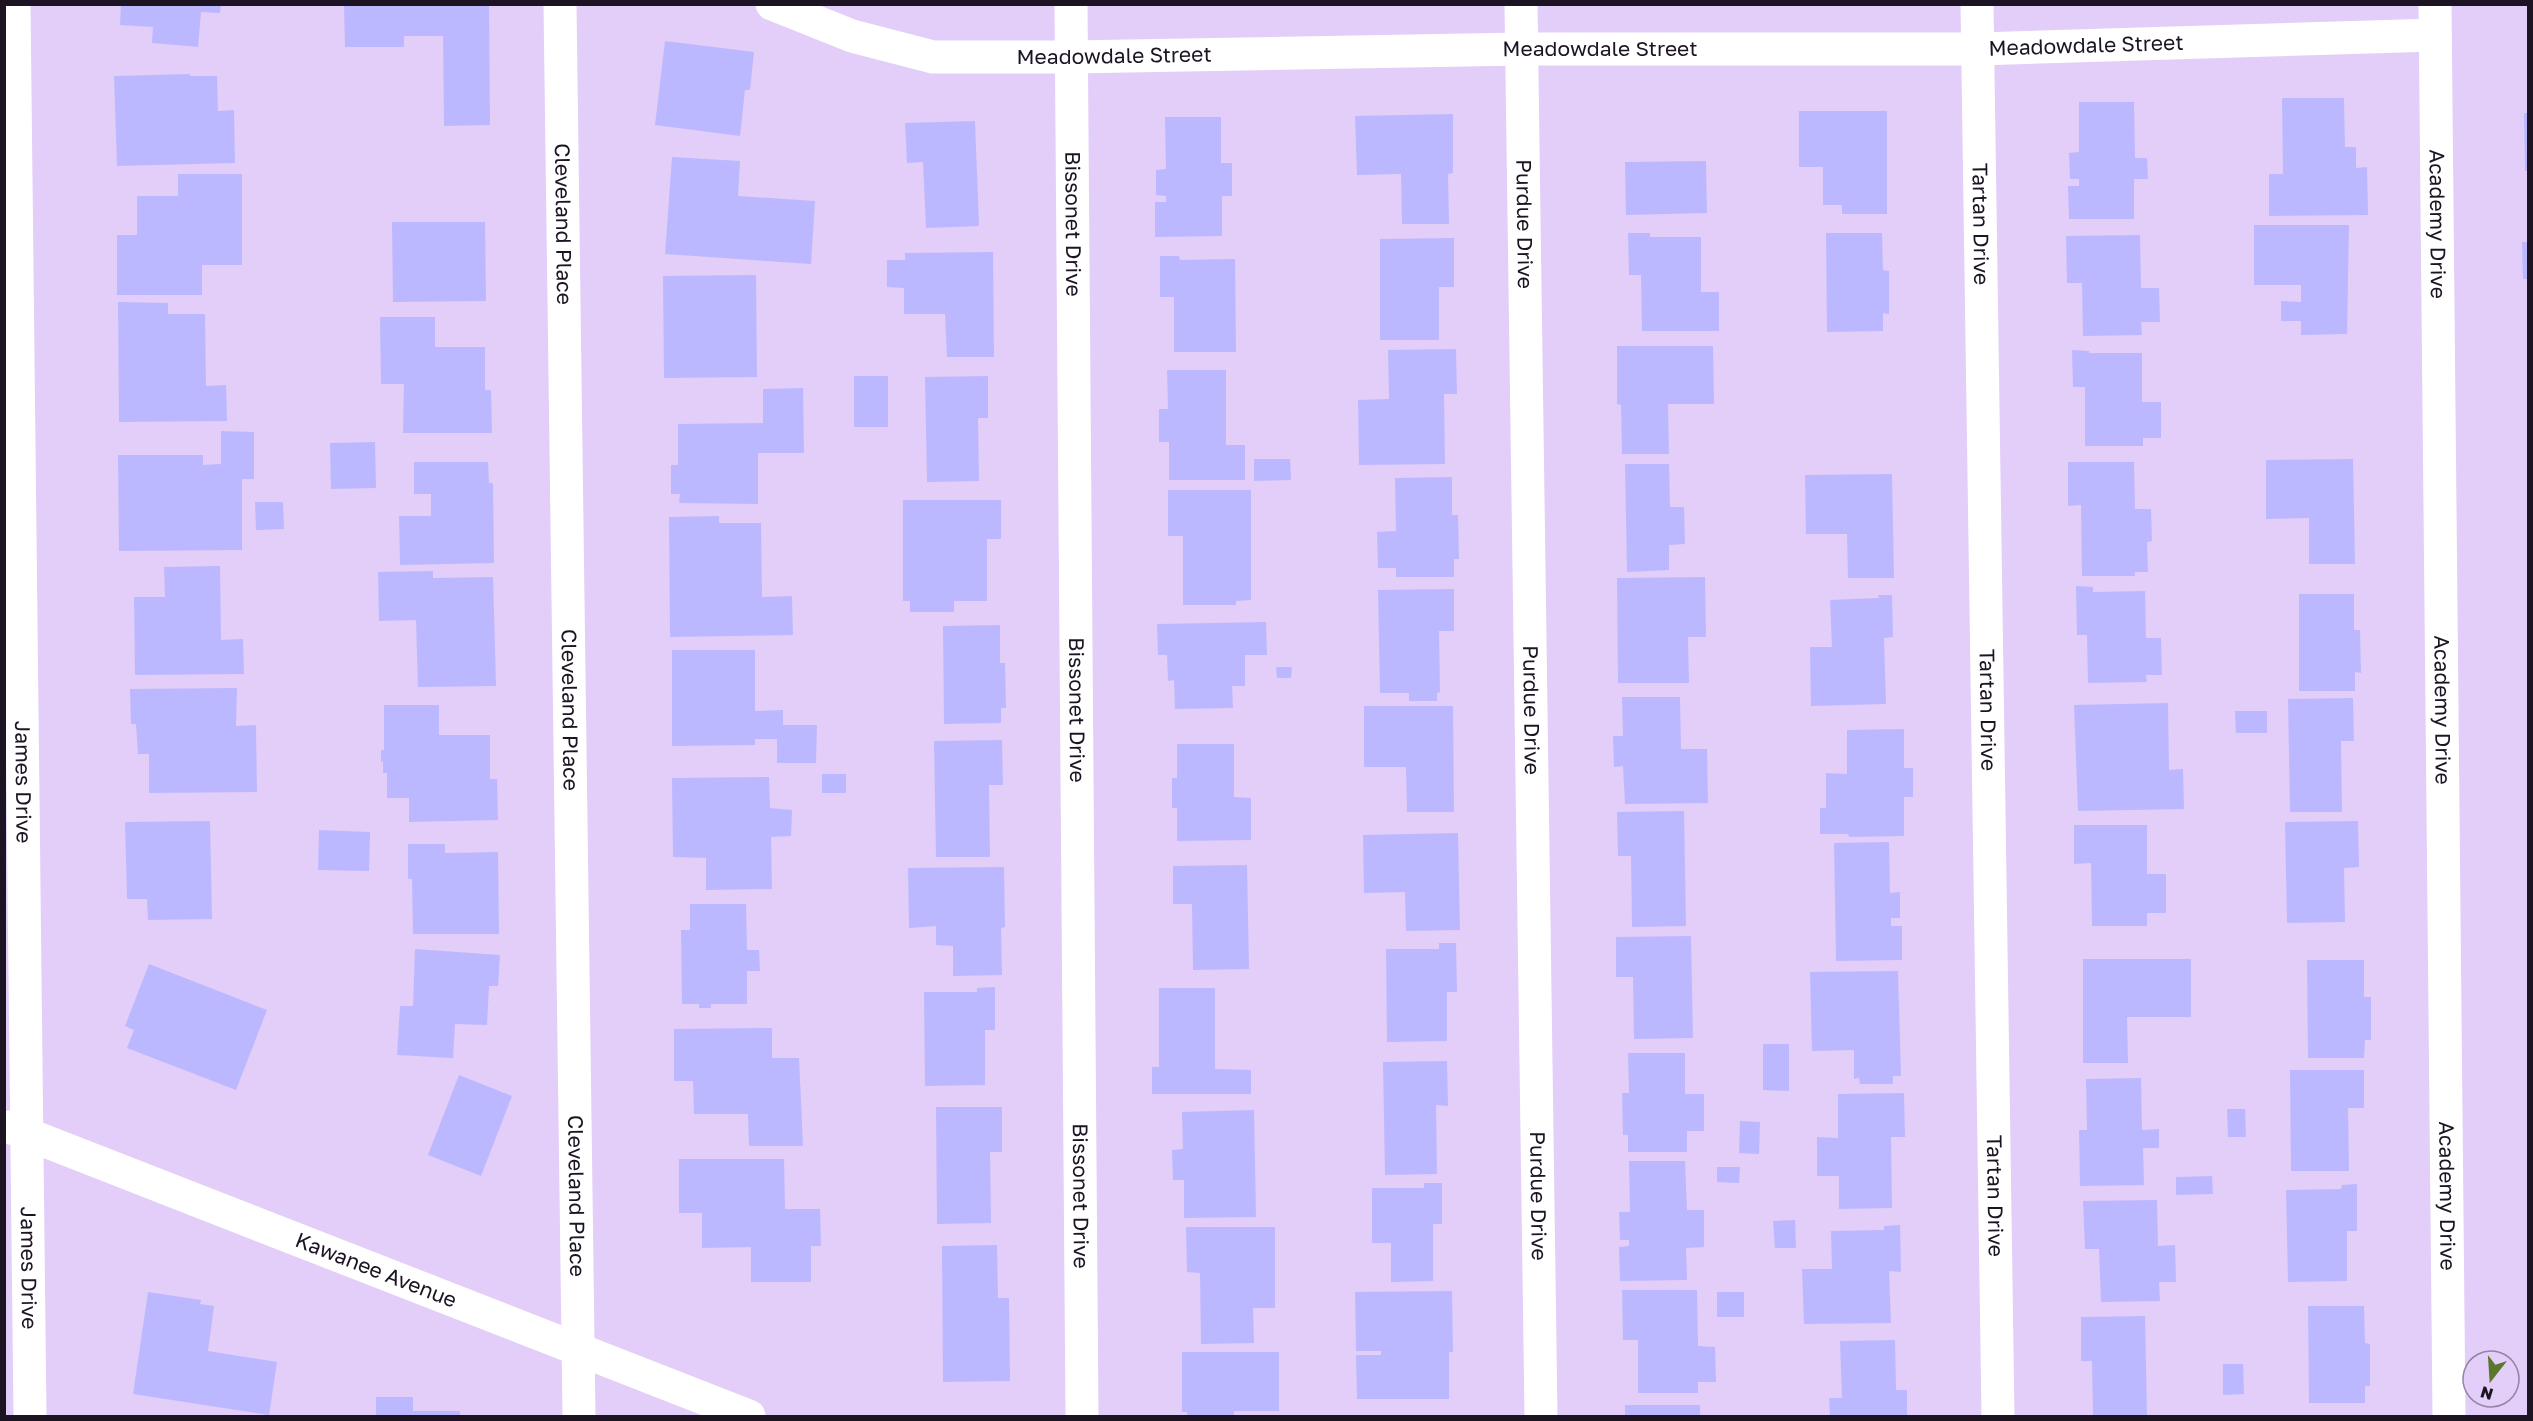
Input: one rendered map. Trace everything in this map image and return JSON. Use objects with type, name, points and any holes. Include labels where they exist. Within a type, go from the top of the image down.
[{"type":"street","name":"James Drive","points":[[14,4],[16,1130],[30,1416]]},
{"type":"street","name":"Cleveland Place","points":[[560,4],[579,1416]]},
{"type":"street","name":"Meadowdale Street","points":[[772,4],[852,36],[933,57],[1072,57],[1522,49],[1978,49],[2435,20]]},
{"type":"street","name":"Bissonet Drive","points":[[1071,4],[1082,1416]]},
{"type":"street","name":"Purdue Drive","points":[[1521,4],[1541,1416]]},
{"type":"street","name":"Tartan Drive","points":[[1977,4],[1998,1416]]},
{"type":"street","name":"Academy Drive","points":[[2435,20],[2449,1416]]},
{"type":"street","name":"Kawanee Avenue","points":[[16,1130],[749,1416]]},
{"type":"building","points":[[121,4],[221,4],[220,13],[201,12],[198,47],[152,43],[153,27],[120,25]]},
{"type":"building","points":[[344,4],[489,4],[490,125],[444,126],[443,36],[404,36],[404,47],[345,47]]},
{"type":"building","points":[[665,41],[754,52],[750,90],[745,90],[740,136],[655,125]]},
{"type":"building","points":[[190,74],[190,76],[217,76],[218,111],[234,110],[235,163],[117,166],[114,76]]},
{"type":"building","points":[[2282,98],[2344,98],[2345,147],[2356,147],[2356,168],[2367,167],[2368,215],[2269,216],[2269,174],[2283,174]]},
{"type":"building","points":[[2079,102],[2134,102],[2135,158],[2147,158],[2148,179],[2134,179],[2134,219],[2069,219],[2068,186],[2079,186],[2079,179],[2070,179],[2069,153],[2079,152]]},
{"type":"building","points":[[1799,111],[1887,111],[1887,214],[1842,214],[1842,205],[1823,205],[1823,167],[1799,167]]},
{"type":"building","points":[[2524,113],[2528,113],[2528,171],[2525,171]]},
{"type":"building","points":[[1453,114],[1453,173],[1448,174],[1449,224],[1402,224],[1401,174],[1357,175],[1355,116]]},
{"type":"building","points":[[1165,117],[1221,117],[1221,163],[1232,163],[1232,196],[1222,196],[1222,236],[1155,237],[1155,202],[1166,202],[1166,196],[1156,195],[1156,170],[1166,169]]},
{"type":"building","points":[[975,121],[979,226],[926,228],[923,162],[907,163],[905,123]]},
{"type":"building","points":[[672,157],[740,161],[738,196],[815,201],[811,264],[665,254]]},
{"type":"building","points":[[1706,161],[1707,213],[1626,215],[1625,162]]},
{"type":"building","points":[[178,174],[242,174],[242,265],[202,265],[202,295],[117,295],[117,235],[137,235],[137,196],[178,196]]},
{"type":"building","points":[[392,222],[485,222],[486,301],[393,302]]},
{"type":"building","points":[[2254,225],[2349,225],[2347,334],[2301,335],[2301,321],[2281,321],[2281,301],[2301,302],[2301,285],[2254,285]]},
{"type":"building","points":[[1628,233],[1650,233],[1650,237],[1701,237],[1701,292],[1719,292],[1719,331],[1642,331],[1641,275],[1629,275]]},
{"type":"building","points":[[1826,233],[1882,233],[1883,270],[1889,271],[1889,314],[1883,313],[1883,331],[1827,332]]},
{"type":"building","points":[[2140,235],[2141,288],[2159,288],[2160,322],[2141,322],[2142,335],[2083,336],[2082,283],[2067,283],[2066,236]]},
{"type":"building","points":[[1454,238],[1454,287],[1439,287],[1439,340],[1380,340],[1380,239]]},
{"type":"building","points":[[2522,242],[2528,242],[2528,279],[2523,279]]},
{"type":"building","points":[[993,252],[994,357],[947,357],[945,314],[904,314],[904,288],[887,287],[887,260],[905,260],[905,253]]},
{"type":"building","points":[[1160,256],[1179,256],[1180,260],[1235,259],[1236,352],[1174,352],[1174,297],[1160,297]]},
{"type":"building","points":[[756,275],[757,377],[664,378],[663,276]]},
{"type":"building","points":[[118,302],[168,303],[168,314],[205,314],[206,386],[226,385],[227,421],[119,422]]},
{"type":"building","points":[[380,317],[435,317],[435,347],[485,347],[485,390],[491,390],[492,433],[403,433],[404,384],[381,384]]},
{"type":"building","points":[[1617,346],[1713,346],[1714,404],[1668,404],[1669,454],[1622,454],[1621,405],[1617,404]]},
{"type":"building","points":[[1456,349],[1457,394],[1444,394],[1445,464],[1359,465],[1358,400],[1389,399],[1388,350]]},
{"type":"building","points":[[2072,350],[2089,351],[2089,353],[2142,353],[2142,402],[2161,402],[2161,438],[2143,438],[2143,446],[2085,446],[2085,387],[2073,387]]},
{"type":"building","points":[[1167,370],[1226,370],[1226,445],[1245,445],[1245,480],[1169,480],[1169,442],[1159,442],[1159,409],[1168,409]]},
{"type":"building","points":[[854,376],[888,376],[888,427],[854,427]]},
{"type":"building","points":[[988,376],[988,418],[978,418],[979,481],[927,482],[925,377]]},
{"type":"building","points":[[803,388],[804,453],[758,453],[758,504],[679,503],[680,494],[671,494],[671,465],[678,465],[678,424],[763,423],[763,389]]},
{"type":"building","points":[[221,431],[254,432],[254,479],[242,479],[242,550],[119,551],[118,455],[203,455],[203,465],[221,464]]},
{"type":"building","points":[[375,442],[376,488],[331,489],[330,443]]},
{"type":"building","points":[[1254,459],[1290,459],[1291,480],[1254,481]]},
{"type":"building","points":[[2353,459],[2355,564],[2309,564],[2309,518],[2266,519],[2266,460]]},
{"type":"building","points":[[414,462],[488,462],[489,483],[493,483],[494,563],[400,565],[399,516],[431,516],[431,494],[414,494]]},
{"type":"building","points":[[2068,462],[2134,462],[2135,509],[2151,509],[2152,541],[2147,542],[2148,572],[2135,572],[2135,576],[2082,576],[2081,505],[2068,506]]},
{"type":"building","points":[[1625,464],[1669,464],[1670,507],[1684,507],[1685,544],[1669,545],[1669,570],[1627,572]]},
{"type":"building","points":[[1892,474],[1894,578],[1848,578],[1847,534],[1806,534],[1805,475]]},
{"type":"building","points":[[1452,477],[1452,515],[1458,515],[1459,559],[1454,559],[1454,577],[1396,577],[1396,568],[1378,568],[1377,532],[1396,531],[1395,478]]},
{"type":"building","points":[[1168,490],[1251,490],[1251,600],[1236,601],[1236,605],[1183,605],[1183,536],[1168,536]]},
{"type":"building","points":[[903,500],[1001,500],[1001,539],[987,539],[987,601],[954,601],[954,612],[910,612],[910,601],[903,601]]},
{"type":"building","points":[[255,502],[283,502],[284,529],[256,530]]},
{"type":"building","points":[[719,516],[719,523],[761,523],[762,597],[792,596],[793,635],[670,637],[669,517]]},
{"type":"building","points":[[220,566],[221,640],[243,639],[244,674],[135,675],[134,597],[165,597],[164,567]]},
{"type":"building","points":[[433,571],[433,578],[493,577],[496,686],[418,687],[416,620],[379,621],[378,572]]},
{"type":"building","points":[[1705,577],[1706,637],[1688,637],[1689,683],[1618,683],[1617,578]]},
{"type":"building","points":[[2076,586],[2093,587],[2093,592],[2145,591],[2146,638],[2161,638],[2162,675],[2146,675],[2147,682],[2088,683],[2087,635],[2077,635]]},
{"type":"building","points":[[1454,589],[1454,631],[1439,631],[1440,692],[1437,693],[1437,701],[1409,701],[1409,693],[1380,693],[1378,590]]},
{"type":"building","points":[[2299,594],[2354,594],[2354,630],[2360,630],[2361,673],[2355,672],[2355,691],[2299,691]]},
{"type":"building","points":[[1878,595],[1892,595],[1893,637],[1884,638],[1886,704],[1811,706],[1810,647],[1832,647],[1830,600],[1879,598]]},
{"type":"building","points":[[1266,622],[1267,655],[1245,655],[1245,686],[1232,686],[1233,708],[1175,709],[1174,680],[1168,681],[1167,655],[1158,655],[1157,624]]},
{"type":"building","points":[[1000,625],[1000,663],[1005,663],[1006,708],[1001,708],[1001,723],[944,724],[943,626]]},
{"type":"building","points":[[672,650],[755,650],[755,711],[783,710],[783,725],[817,725],[816,763],[777,763],[777,739],[755,739],[755,745],[672,746]]},
{"type":"building","points":[[1276,667],[1292,667],[1291,678],[1277,678]]},
{"type":"building","points":[[237,688],[236,726],[256,725],[257,792],[149,793],[149,754],[138,754],[136,724],[131,724],[130,689]]},
{"type":"building","points":[[1622,697],[1680,697],[1681,749],[1707,749],[1708,803],[1625,804],[1623,766],[1614,767],[1613,736],[1623,736]]},
{"type":"building","points":[[2353,698],[2354,741],[2341,741],[2342,812],[2290,812],[2288,699]]},
{"type":"building","points":[[2168,703],[2169,770],[2183,769],[2184,809],[2078,811],[2074,705]]},
{"type":"building","points":[[384,705],[439,705],[439,735],[490,735],[490,779],[497,779],[498,820],[409,822],[409,798],[387,798],[387,773],[383,773],[383,761],[381,762],[381,750],[384,750]]},
{"type":"building","points":[[1364,706],[1453,706],[1454,812],[1407,812],[1406,767],[1364,767]]},
{"type":"building","points":[[2235,711],[2267,711],[2267,733],[2236,733]]},
{"type":"building","points":[[1904,729],[1904,768],[1913,768],[1913,797],[1904,797],[1904,836],[1849,837],[1848,834],[1820,834],[1820,808],[1826,808],[1826,773],[1847,774],[1847,730]]},
{"type":"building","points":[[1002,740],[1003,785],[989,785],[990,857],[936,857],[934,741]]},
{"type":"building","points":[[1177,744],[1234,744],[1234,797],[1251,798],[1251,840],[1177,841],[1177,808],[1172,808],[1172,778],[1177,778]]},
{"type":"building","points":[[822,774],[846,774],[846,793],[822,793]]},
{"type":"building","points":[[769,777],[770,808],[792,810],[791,836],[771,837],[772,889],[706,890],[706,858],[673,857],[672,778]]},
{"type":"building","points":[[1684,811],[1686,926],[1632,927],[1631,856],[1618,856],[1617,812]]},
{"type":"building","points":[[210,821],[212,919],[148,920],[147,899],[127,899],[125,822]]},
{"type":"building","points":[[2358,821],[2359,867],[2344,868],[2345,922],[2287,923],[2285,822]]},
{"type":"building","points":[[2074,825],[2147,825],[2147,874],[2166,874],[2166,913],[2147,913],[2147,926],[2092,926],[2091,863],[2074,864]]},
{"type":"building","points":[[319,830],[370,832],[369,871],[318,870]]},
{"type":"building","points":[[1458,833],[1460,930],[1406,931],[1405,892],[1364,893],[1363,835]]},
{"type":"building","points":[[1889,842],[1890,893],[1900,892],[1900,918],[1891,918],[1891,926],[1902,926],[1902,960],[1836,961],[1834,843]]},
{"type":"building","points":[[408,844],[445,844],[445,853],[498,852],[499,934],[413,934],[412,879],[408,879]]},
{"type":"building","points":[[1247,865],[1249,969],[1193,970],[1192,904],[1173,904],[1173,866]]},
{"type":"building","points":[[1004,867],[1005,927],[1001,928],[1002,975],[953,976],[953,946],[936,945],[936,926],[909,928],[908,868]]},
{"type":"building","points":[[690,904],[746,904],[747,950],[759,950],[760,971],[747,971],[747,1004],[711,1004],[711,1008],[699,1008],[699,1004],[682,1004],[681,930],[690,930]]},
{"type":"building","points":[[1691,936],[1693,1038],[1634,1039],[1633,977],[1616,977],[1616,937]]},
{"type":"building","points":[[1439,943],[1456,943],[1457,992],[1447,992],[1447,1041],[1387,1042],[1386,949],[1439,949]]},
{"type":"building","points":[[415,949],[500,955],[498,986],[489,986],[487,1025],[455,1024],[453,1058],[397,1055],[400,1006],[413,1006]]},
{"type":"building","points":[[2083,959],[2191,959],[2191,1017],[2127,1017],[2128,1063],[2083,1063]]},
{"type":"building","points":[[2307,960],[2364,960],[2364,997],[2371,997],[2371,1040],[2365,1040],[2364,1058],[2308,1058]]},
{"type":"building","points":[[149,964],[267,1010],[236,1090],[127,1048],[134,1030],[125,1026]]},
{"type":"building","points":[[1898,971],[1901,1076],[1893,1076],[1893,1084],[1860,1084],[1859,1078],[1854,1079],[1854,1050],[1812,1051],[1810,972]]},
{"type":"building","points":[[995,987],[995,1030],[985,1030],[985,1085],[925,1086],[924,992],[977,992],[977,988]]},
{"type":"building","points":[[1159,988],[1215,988],[1215,1069],[1251,1070],[1251,1094],[1152,1094],[1152,1067],[1159,1067]]},
{"type":"building","points":[[772,1028],[772,1058],[799,1058],[803,1146],[749,1146],[748,1114],[694,1114],[693,1081],[674,1081],[674,1029]]},
{"type":"building","points":[[1763,1044],[1789,1044],[1789,1091],[1763,1090]]},
{"type":"building","points":[[1628,1053],[1685,1053],[1685,1094],[1704,1094],[1704,1131],[1687,1131],[1687,1152],[1628,1152],[1628,1135],[1623,1135],[1622,1093],[1629,1093]]},
{"type":"building","points":[[1447,1061],[1448,1106],[1436,1105],[1437,1174],[1385,1175],[1383,1062]]},
{"type":"building","points":[[2290,1070],[2364,1070],[2364,1108],[2348,1108],[2349,1171],[2291,1171]]},
{"type":"building","points":[[459,1075],[512,1096],[481,1176],[428,1155]]},
{"type":"building","points":[[2141,1078],[2142,1130],[2159,1129],[2159,1148],[2143,1148],[2144,1185],[2080,1186],[2079,1130],[2087,1130],[2086,1079]]},
{"type":"building","points":[[1904,1093],[1905,1137],[1891,1137],[1892,1208],[1839,1209],[1839,1176],[1817,1176],[1817,1137],[1838,1138],[1838,1094]]},
{"type":"building","points":[[936,1107],[1002,1107],[1002,1152],[990,1152],[991,1223],[937,1224]]},
{"type":"building","points":[[2227,1109],[2245,1109],[2246,1137],[2228,1137]]},
{"type":"building","points":[[1254,1110],[1256,1217],[1184,1218],[1184,1180],[1173,1180],[1172,1150],[1183,1149],[1182,1112]]},
{"type":"building","points":[[1740,1121],[1760,1122],[1759,1154],[1739,1153]]},
{"type":"building","points":[[679,1159],[784,1159],[785,1209],[820,1209],[821,1246],[811,1246],[811,1282],[751,1282],[751,1247],[702,1248],[702,1213],[679,1213]]},
{"type":"building","points":[[1629,1161],[1685,1161],[1687,1210],[1704,1210],[1704,1247],[1686,1248],[1687,1280],[1620,1281],[1619,1247],[1629,1246],[1629,1240],[1620,1240],[1619,1212],[1630,1212]]},
{"type":"building","points":[[1717,1167],[1740,1167],[1739,1183],[1717,1182]]},
{"type":"building","points":[[2212,1176],[2213,1194],[2176,1195],[2176,1177]]},
{"type":"building","points":[[1424,1183],[1442,1183],[1442,1224],[1433,1224],[1433,1281],[1391,1282],[1391,1243],[1372,1243],[1372,1188],[1424,1188]]},
{"type":"building","points":[[2357,1184],[2357,1231],[2347,1231],[2347,1281],[2288,1282],[2286,1190],[2341,1189],[2342,1185]]},
{"type":"building","points":[[2157,1200],[2158,1246],[2175,1245],[2176,1282],[2159,1282],[2160,1301],[2101,1302],[2099,1249],[2085,1249],[2083,1201]]},
{"type":"building","points":[[1795,1220],[1796,1248],[1775,1248],[1773,1221]]},
{"type":"building","points":[[1900,1225],[1901,1272],[1889,1271],[1891,1323],[1804,1324],[1802,1269],[1832,1269],[1831,1231],[1884,1230],[1884,1226]]},
{"type":"building","points":[[1186,1227],[1275,1227],[1275,1308],[1253,1308],[1254,1343],[1201,1344],[1200,1273],[1187,1272]]},
{"type":"building","points":[[997,1245],[998,1298],[1009,1298],[1010,1381],[943,1382],[942,1246]]},
{"type":"building","points":[[1622,1290],[1697,1290],[1698,1346],[1715,1347],[1716,1382],[1698,1382],[1698,1393],[1638,1393],[1638,1340],[1623,1340]]},
{"type":"building","points":[[1452,1291],[1453,1352],[1449,1352],[1449,1399],[1357,1399],[1356,1355],[1381,1355],[1381,1351],[1356,1351],[1355,1292]]},
{"type":"building","points":[[148,1292],[201,1300],[200,1304],[214,1306],[208,1351],[277,1362],[269,1415],[133,1394]]},
{"type":"building","points":[[1717,1292],[1744,1292],[1744,1317],[1717,1317]]},
{"type":"building","points":[[2308,1306],[2364,1306],[2365,1343],[2370,1344],[2370,1386],[2365,1386],[2365,1403],[2309,1403]]},
{"type":"building","points":[[2145,1316],[2147,1416],[2093,1416],[2092,1361],[2081,1361],[2081,1317]]},
{"type":"building","points":[[1895,1340],[1896,1390],[1907,1390],[1907,1416],[1830,1416],[1829,1398],[1842,1398],[1840,1341]]},
{"type":"building","points":[[1182,1352],[1279,1352],[1279,1411],[1234,1411],[1234,1416],[1187,1416],[1187,1412],[1182,1412]]},
{"type":"building","points":[[2223,1364],[2243,1364],[2244,1394],[2223,1395]]},
{"type":"building","points":[[376,1397],[413,1397],[413,1411],[460,1411],[460,1416],[376,1416]]},
{"type":"building","points":[[1625,1405],[1700,1405],[1700,1416],[1625,1416]]}]
